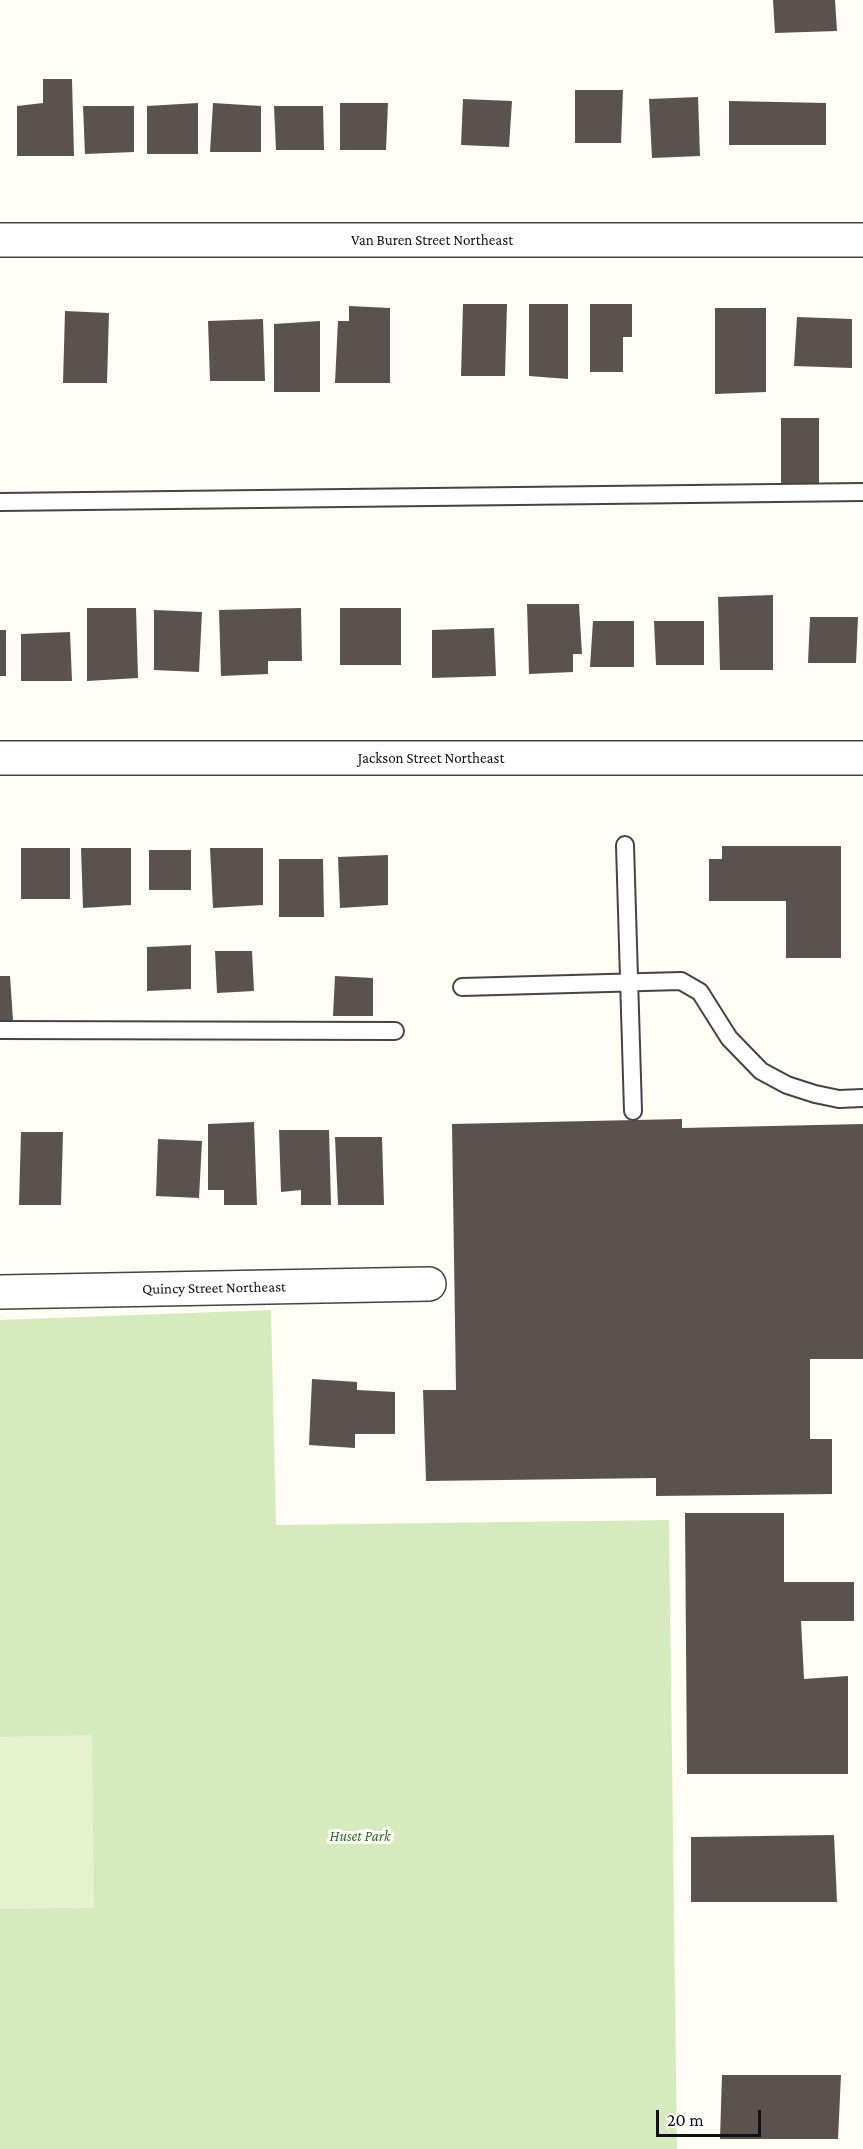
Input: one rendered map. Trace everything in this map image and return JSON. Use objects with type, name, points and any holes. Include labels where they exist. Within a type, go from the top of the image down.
[{"type":"street","name":"Van Buren Street Northeast","points":[[0,240],[863,240]]},
{"type":"street","name":"Jackson Street Northeast","points":[[0,758],[863,758]]},
{"type":"street","name":"Quincy Street Northeast","points":[[0,1292],[429,1284]]},
{"type":"lane","points":[[0,502],[863,492]]},
{"type":"lane","points":[[625,845],[633,1111]]},
{"type":"lane","points":[[462,987],[681,981],[700,992],[729,1038],[761,1071],[787,1085],[814,1094],[839,1099],[863,1098]]},
{"type":"lane","points":[[0,1030],[395,1031]]},
{"type":"green space","name":"Huset Park","points":[[271,1310],[276,1525],[669,1520],[677,2149],[0,2149],[0,1320]]},
{"type":"green space","points":[[92,1735],[94,1908],[0,1909],[0,1737]]},
{"type":"building","points":[[773,0],[835,0],[837,31],[775,33]]},
{"type":"building","points":[[43,79],[72,79],[74,156],[17,156],[17,106],[43,103]]},
{"type":"building","points":[[575,90],[623,90],[621,143],[575,143]]},
{"type":"building","points":[[698,97],[700,156],[652,158],[649,99]]},
{"type":"building","points":[[463,99],[512,101],[509,147],[461,145]]},
{"type":"building","points":[[729,101],[826,103],[826,145],[729,145]]},
{"type":"building","points":[[198,103],[198,154],[147,154],[147,106]]},
{"type":"building","points":[[213,103],[261,106],[261,152],[210,152]]},
{"type":"building","points":[[340,103],[388,103],[386,150],[340,150]]},
{"type":"building","points":[[83,106],[134,106],[134,152],[85,154]]},
{"type":"building","points":[[274,106],[323,106],[324,150],[276,150]]},
{"type":"building","points":[[463,304],[507,304],[505,376],[461,376]]},
{"type":"building","points":[[529,304],[568,304],[568,379],[529,376]]},
{"type":"building","points":[[590,304],[632,304],[632,337],[623,337],[623,372],[590,372]]},
{"type":"building","points":[[349,306],[390,308],[390,383],[335,383],[338,321],[349,321]]},
{"type":"building","points":[[715,308],[766,308],[766,392],[715,394]]},
{"type":"building","points":[[65,311],[109,313],[107,383],[63,383]]},
{"type":"building","points":[[797,317],[852,319],[852,368],[794,366]]},
{"type":"building","points":[[263,319],[265,381],[210,381],[208,321]]},
{"type":"building","points":[[320,321],[320,392],[274,392],[274,324]]},
{"type":"building","points":[[781,418],[819,418],[819,484],[781,484]]},
{"type":"building","points":[[773,595],[773,670],[720,670],[718,597]]},
{"type":"building","points":[[527,604],[579,604],[582,654],[573,654],[573,672],[529,674]]},
{"type":"building","points":[[87,608],[136,608],[138,678],[87,681]]},
{"type":"building","points":[[301,608],[302,661],[268,661],[268,674],[221,676],[219,610]]},
{"type":"building","points":[[340,608],[401,608],[401,665],[340,665]]},
{"type":"building","points":[[154,610],[202,612],[199,672],[154,670]]},
{"type":"building","points":[[810,617],[858,617],[856,663],[808,663]]},
{"type":"building","points":[[593,621],[634,621],[634,667],[590,667]]},
{"type":"building","points":[[654,621],[704,621],[704,665],[656,665]]},
{"type":"building","points":[[494,628],[496,676],[432,678],[432,630]]},
{"type":"building","points":[[0,630],[6,630],[6,676],[0,676]]},
{"type":"building","points":[[70,632],[72,681],[21,681],[21,634]]},
{"type":"building","points":[[722,846],[841,846],[841,958],[786,958],[786,901],[709,901],[709,859],[722,859]]},
{"type":"building","points":[[21,848],[70,848],[70,899],[21,899]]},
{"type":"building","points":[[81,848],[131,848],[131,905],[83,908]]},
{"type":"building","points":[[210,848],[263,848],[263,905],[213,908]]},
{"type":"building","points":[[149,850],[191,850],[191,890],[149,890]]},
{"type":"building","points":[[388,855],[388,905],[340,908],[338,857]]},
{"type":"building","points":[[279,859],[323,859],[324,917],[279,917]]},
{"type":"building","points":[[191,945],[191,989],[147,991],[147,947]]},
{"type":"building","points":[[215,951],[252,951],[254,991],[217,993]]},
{"type":"building","points":[[0,976],[10,976],[13,1020],[0,1021]]},
{"type":"building","points":[[335,976],[373,978],[373,1016],[333,1016]]},
{"type":"building","points":[[682,1119],[682,1128],[863,1124],[863,1359],[810,1359],[810,1439],[832,1439],[832,1494],[656,1496],[656,1478],[426,1481],[423,1390],[456,1390],[452,1124]]},
{"type":"building","points":[[254,1122],[257,1205],[224,1205],[224,1190],[208,1190],[208,1124]]},
{"type":"building","points":[[279,1130],[329,1130],[331,1205],[301,1205],[301,1190],[281,1192]]},
{"type":"building","points":[[21,1132],[63,1132],[61,1205],[19,1205]]},
{"type":"building","points":[[335,1137],[382,1137],[384,1205],[338,1205]]},
{"type":"building","points":[[158,1139],[202,1141],[199,1198],[156,1196]]},
{"type":"building","points":[[312,1379],[357,1382],[357,1390],[395,1392],[395,1434],[355,1434],[355,1448],[309,1445]]},
{"type":"building","points":[[685,1513],[784,1513],[784,1582],[854,1582],[854,1621],[801,1621],[804,1679],[848,1676],[848,1774],[687,1774]]},
{"type":"building","points":[[834,1835],[837,1902],[691,1902],[691,1837]]},
{"type":"building","points":[[722,2075],[841,2075],[838,2139],[720,2139]]}]
